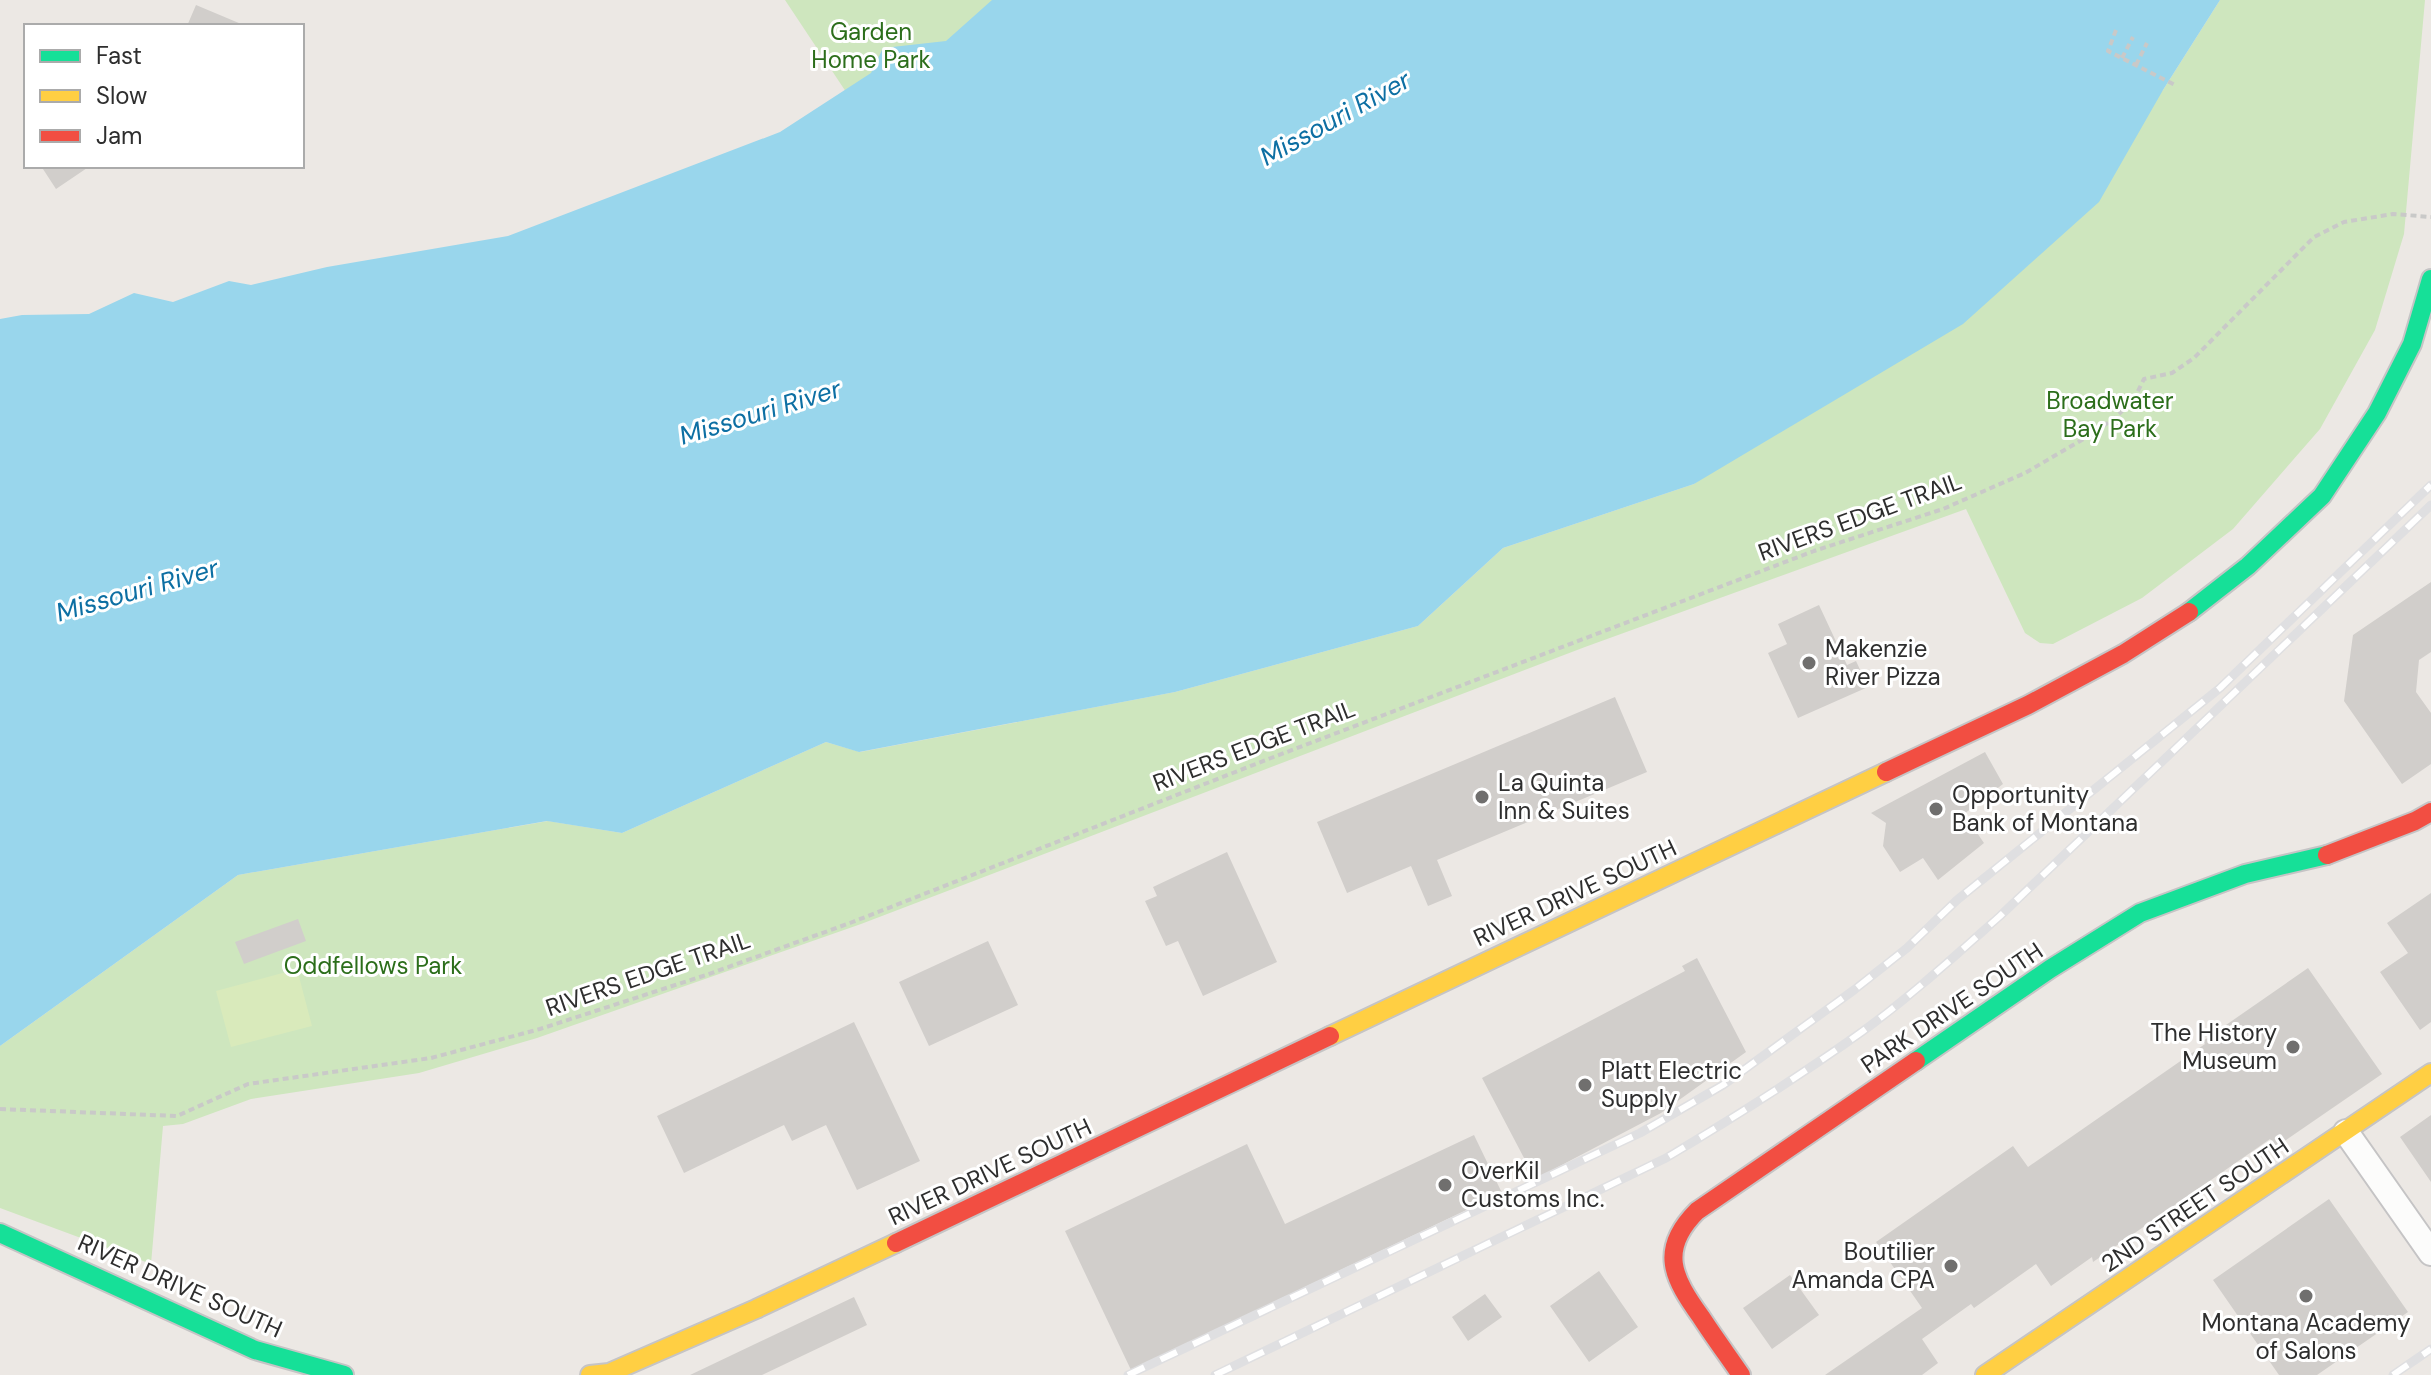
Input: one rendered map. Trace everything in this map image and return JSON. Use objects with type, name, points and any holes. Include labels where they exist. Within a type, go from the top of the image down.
[{"type":"main road","name":"RIVER DRIVE SOUTH","points":[[590,1375],[609,1373],[756,1309],[2028,705],[2123,654],[2194,609],[2248,566],[2322,496],[2377,413],[2412,344],[2431,279]]},
{"type":"main road","name":"PARK DRIVE SOUTH","points":[[1741,1375],[1680,1288],[1674,1272],[1672,1255],[1676,1238],[1684,1223],[1697,1211],[2050,969],[2140,913],[2245,874],[2338,852],[2431,812]]},
{"type":"main road","name":"2ND STREET SOUTH","points":[[1985,1375],[2431,1073]]},
{"type":"main road","name":"RIVER DRIVE SOUTH","points":[[0,1233],[255,1350],[344,1375]]},
{"type":"street","points":[[2346,1132],[2431,1253]]},
{"type":"path","points":[[2116,30],[2108,51],[2175,85]]},
{"type":"path","points":[[2122,58],[2133,37]]},
{"type":"path","points":[[2136,65],[2147,43]]},
{"type":"path","name":"RIVERS EDGE TRAIL","points":[[0,1109],[177,1116],[248,1084],[431,1058],[540,1029],[706,975],[850,923],[1271,758],[1814,551],[1943,509],[2012,479],[2115,418],[2134,399],[2144,379],[2172,373],[2194,358],[2314,237],[2344,222],[2393,214],[2431,217]]},
{"type":"green space","name":"Garden Home Park","points":[[785,0],[1035,0],[856,107]]},
{"type":"green space","name":"Broadwater Bay Park","points":[[2220,0],[2425,0],[2404,234],[2375,330],[2320,429],[2233,529],[2142,598],[2053,644],[2040,643],[2025,633],[1966,509],[1585,647],[861,924],[537,1038],[419,1073],[251,1099],[183,1124],[163,1126],[151,1264],[0,1208],[0,1046],[238,875],[548,821],[622,833],[826,742],[860,752],[1175,692],[1418,626],[1503,548],[1694,484],[2163,90]]},
{"type":"green space","points":[[297,969],[312,1026],[231,1047],[216,991]]},
{"type":"water","name":"Missouri River","points":[[992,0],[2220,0],[2163,90],[2099,202],[1963,324],[1694,484],[1503,548],[1418,626],[1175,692],[859,752],[826,742],[622,833],[547,821],[238,875],[0,1046],[0,319],[22,315],[89,314],[134,293],[173,302],[229,281],[251,285],[327,267],[508,236],[780,132],[871,73],[883,48],[946,41]]},
{"type":"building","points":[[196,5],[241,24],[188,24]]},
{"type":"building","points":[[42,168],[87,168],[56,189]]},
{"type":"building","points":[[2431,582],[2431,652],[2419,660],[2416,692],[2431,713],[2431,764],[2402,784],[2344,701],[2353,635]]},
{"type":"building","name":"Makenzie River Pizza","points":[[1819,605],[1847,665],[1856,661],[1868,687],[1798,718],[1768,653],[1787,644],[1778,624]]},
{"type":"building","name":"La Quinta Inn & Suites","points":[[1615,697],[1647,772],[1437,860],[1452,896],[1428,906],[1411,866],[1347,893],[1317,822]]},
{"type":"building","points":[[1985,752],[2003,784],[1964,814],[1984,843],[1938,880],[1923,858],[1900,872],[1883,846],[1886,823],[1871,813]]},
{"type":"building","points":[[1227,852],[1277,962],[1203,996],[1178,941],[1166,946],[1145,901],[1157,896],[1153,887]]},
{"type":"building","points":[[2431,893],[2431,1022],[2420,1030],[2380,972],[2408,953],[2387,923]]},
{"type":"building","points":[[298,919],[306,941],[244,964],[235,942]]},
{"type":"building","points":[[988,941],[1018,1005],[929,1046],[899,982]]},
{"type":"building","points":[[1697,958],[1746,1052],[1661,1113],[1535,1179],[1482,1078],[1685,971],[1682,966]]},
{"type":"building","points":[[2308,968],[2382,1074],[2276,1147],[2270,1139],[2093,1262],[2092,1257],[2051,1286],[2036,1264],[1974,1308],[1971,1304],[1922,1339],[1938,1363],[1922,1375],[1825,1375],[1922,1308],[1876,1242],[2013,1146],[2028,1167]]},
{"type":"building","points":[[854,1022],[920,1161],[857,1190],[826,1125],[792,1141],[784,1125],[684,1173],[657,1116]]},
{"type":"building","points":[[2431,1115],[2431,1182],[2400,1137]]},
{"type":"building","points":[[1474,1135],[1502,1193],[1131,1370],[1065,1231],[1247,1144],[1285,1224]]},
{"type":"building","points":[[2329,1199],[2408,1312],[2317,1375],[2279,1375],[2213,1280]]},
{"type":"building","points":[[1599,1271],[1638,1327],[1589,1362],[1550,1306]]},
{"type":"building","points":[[1790,1275],[1819,1315],[1772,1349],[1743,1308]]},
{"type":"building","points":[[1485,1294],[1502,1317],[1468,1341],[1452,1317]]},
{"type":"building","points":[[854,1297],[867,1325],[762,1375],[690,1375]]},
{"type":"railway","points":[[1128,1375],[1640,1133],[1723,1085],[1907,948],[1957,900],[2220,688],[2431,485]]},
{"type":"railway","points":[[1215,1375],[1666,1158],[1863,1031],[1916,990],[2000,916],[2431,505]]},
{"type":"railway","points":[[2393,1375],[2431,1349]]},
{"type":"traffic: fast","points":[[2189,612],[2248,566],[2322,496],[2377,413],[2412,344],[2431,279]]},
{"type":"traffic: fast","points":[[1916,1061],[2050,969],[2140,913],[2245,874],[2327,855]]},
{"type":"traffic: fast","points":[[0,1233],[255,1350],[344,1375]]},
{"type":"traffic: slow","points":[[1330,1036],[1886,772]]},
{"type":"traffic: slow","points":[[1985,1375],[2431,1073]]},
{"type":"traffic: slow","points":[[590,1375],[609,1373],[896,1243]]},
{"type":"traffic: jam","points":[[1886,772],[2028,705],[2123,654],[2189,612]]},
{"type":"traffic: jam","points":[[2327,855],[2431,812]]},
{"type":"traffic: jam","points":[[896,1243],[1330,1036]]},
{"type":"traffic: jam","points":[[1741,1375],[1691,1303],[1677,1277],[1674,1264],[1677,1239],[1697,1211],[1916,1061]]},
{"type":"place","name":"Makenzie River Pizza","points":[[1809,663]]},
{"type":"place","name":"La Quinta Inn & Suites","points":[[1482,797]]},
{"type":"place","name":"Opportunity Bank of Montana","points":[[1936,809]]},
{"type":"place","name":"The History Museum","points":[[2293,1047]]},
{"type":"place","name":"Platt Electric Supply","points":[[1585,1085]]},
{"type":"place","name":"OverKil Customs Inc.","points":[[1445,1185]]},
{"type":"place","name":"Boutilier Amanda CPA","points":[[1951,1266]]},
{"type":"place","name":"Montana Academy of Salons","points":[[2306,1296]]},
{"type":"park label","name":"Oddfellows Park","points":[[373,966]]}]
